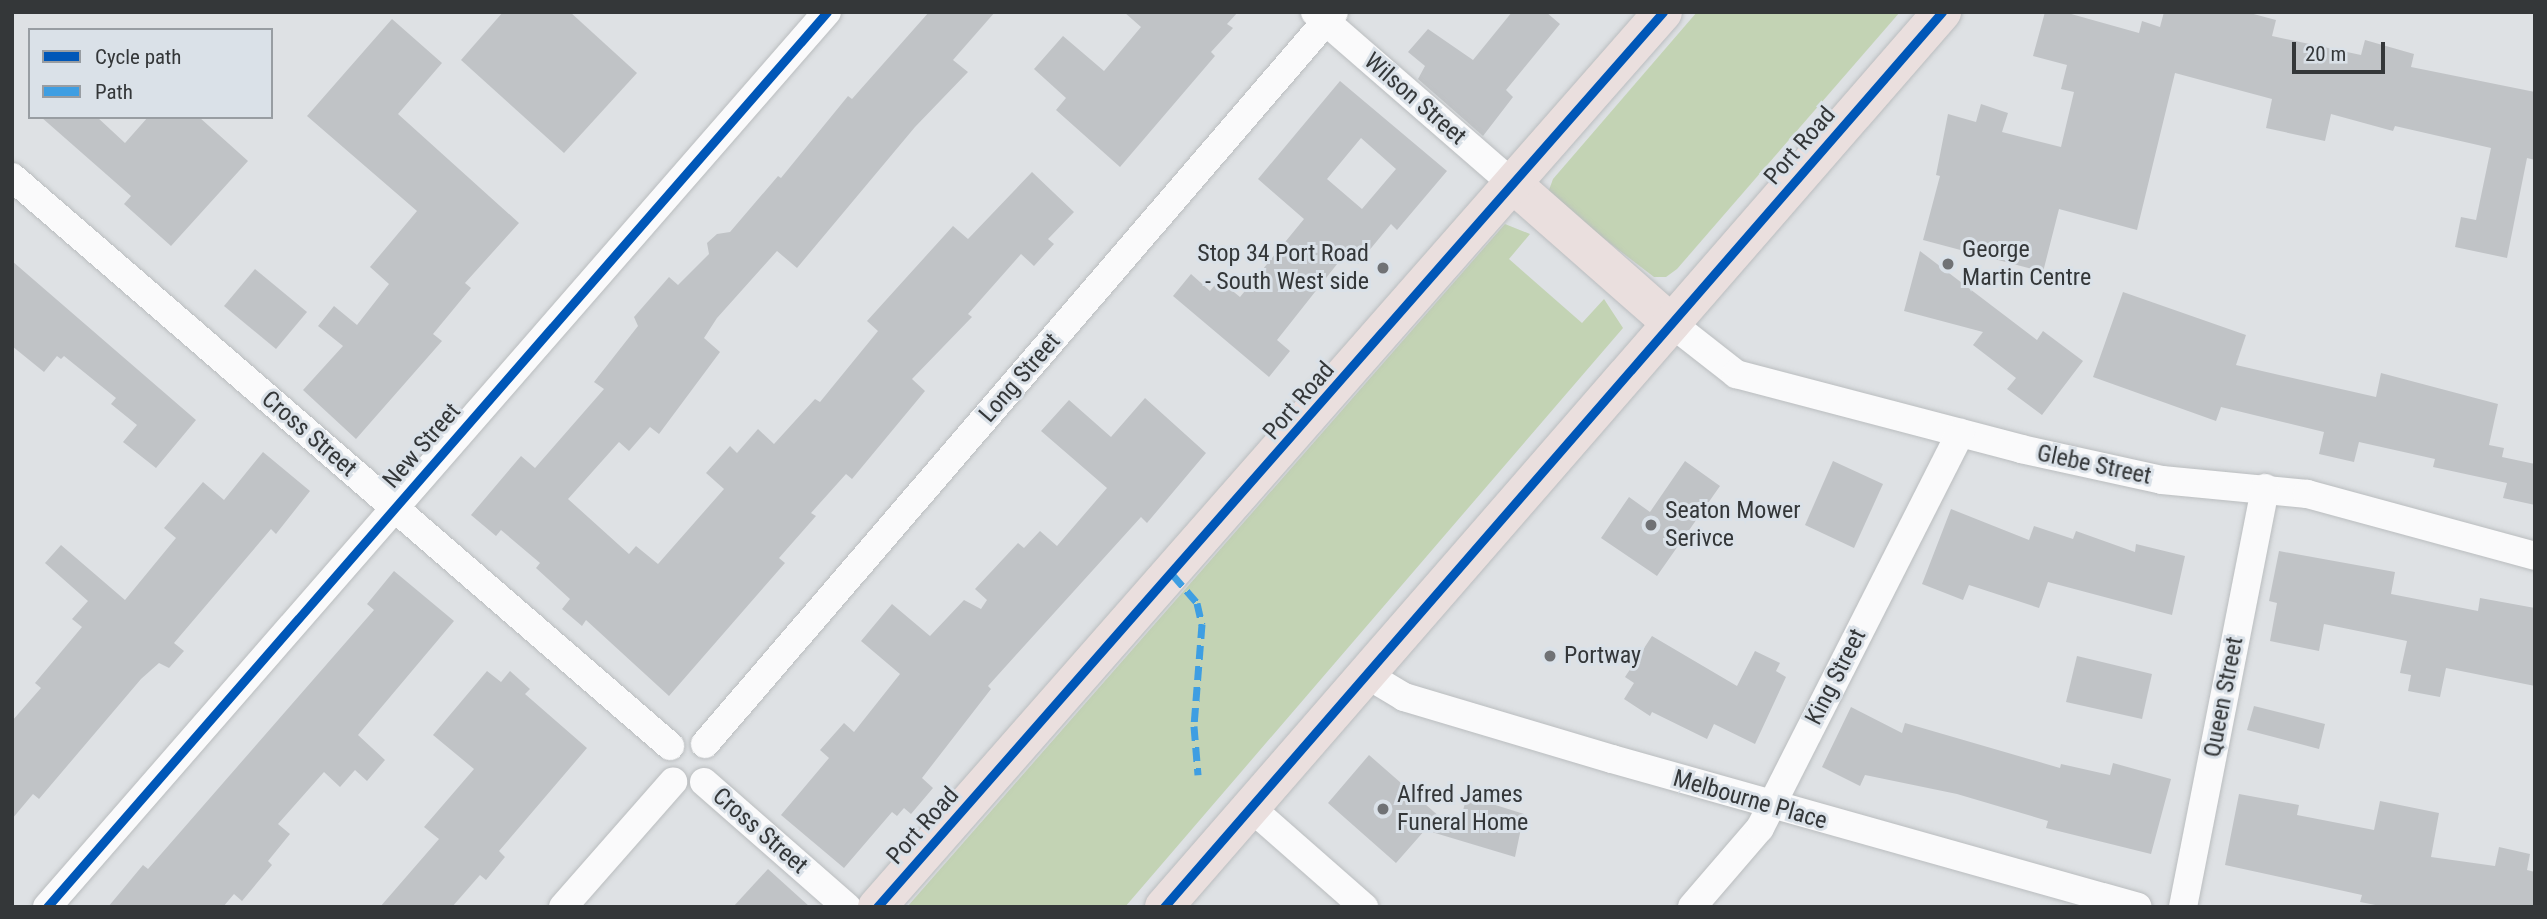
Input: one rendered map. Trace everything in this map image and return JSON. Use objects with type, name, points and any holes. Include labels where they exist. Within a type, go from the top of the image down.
[{"type":"highway","name":"Port Road","points":[[877,907],[1514,185],[1663,12]]},
{"type":"highway","name":"Port Road","points":[[1164,907],[1369,676],[1942,12]]},
{"type":"highway","points":[[1514,185],[1671,323]]},
{"type":"street","name":"New Street","points":[[47,907],[827,12]]},
{"type":"street","name":"Wilson Street","points":[[1325,15],[1514,185]]},
{"type":"street","name":"Long Street","points":[[705,744],[1325,15]]},
{"type":"street","name":"Cross Street","points":[[12,177],[670,746]]},
{"type":"street","name":"Glebe Street","points":[[1671,323],[1736,374],[1960,433],[2162,481],[2265,488],[2307,494],[2535,556]]},
{"type":"street","name":"King Street","points":[[1692,907],[1760,828],[1960,433]]},
{"type":"street","name":"Queen Street","points":[[2183,907],[2265,488]]},
{"type":"street","name":"Melbourne Place","points":[[1369,676],[1404,697],[1770,807],[2138,907]]},
{"type":"street","points":[[688,738],[705,744],[713,759],[704,782],[688,788],[673,782],[664,768],[670,746],[688,738]]},
{"type":"street","points":[[563,907],[673,782]]},
{"type":"street","name":"Cross Street","points":[[704,782],[847,907]]},
{"type":"street","points":[[1250,807],[1364,907]]},
{"type":"green space","points":[[1697,12],[1900,12],[1677,269],[1666,277],[1654,277],[1555,201],[1549,190],[1553,179]]},
{"type":"green space","points":[[1505,224],[1530,234],[1509,259],[1582,323],[1604,299],[1623,328],[1125,907],[907,907]]},
{"type":"building","points":[[503,12],[570,12],[637,73],[564,153],[461,60]]},
{"type":"building","points":[[929,12],[995,12],[953,60],[968,72],[915,127],[797,268],[777,251],[717,318],[704,338],[720,352],[659,434],[650,427],[629,451],[619,442],[568,499],[629,554],[636,546],[658,564],[724,489],[706,473],[730,446],[737,453],[758,429],[774,444],[815,399],[820,402],[878,331],[867,321],[953,226],[968,239],[1032,172],[1074,212],[1048,239],[1054,244],[1034,266],[1021,254],[968,314],[972,317],[912,379],[925,391],[852,479],[846,474],[811,513],[816,516],[779,558],[785,563],[669,696],[586,620],[582,626],[562,609],[570,599],[536,568],[540,563],[501,530],[496,536],[471,515],[521,456],[535,468],[604,389],[594,382],[638,326],[634,317],[669,277],[678,285],[709,254],[707,243],[717,234],[730,232],[778,176],[781,178],[848,96],[852,99]]},
{"type":"building","points":[[1124,12],[1238,12],[1227,24],[1233,28],[1211,52],[1215,56],[1120,167],[1056,110],[1066,98],[1034,69],[1063,36],[1104,71],[1141,27]]},
{"type":"building","points":[[1512,12],[1546,12],[1560,24],[1506,90],[1513,97],[1483,136],[1418,79],[1425,66],[1408,52],[1428,29],[1473,60]]},
{"type":"building","points":[[2045,12],[2064,12],[2139,33],[2142,21],[2160,27],[2164,12],[2246,12],[2276,20],[2272,36],[2361,55],[2365,40],[2414,54],[2411,67],[2535,92],[2535,160],[2527,158],[2507,258],[2455,247],[2461,217],[2476,220],[2491,148],[2395,126],[2393,131],[2331,114],[2325,141],[2266,128],[2272,99],[2175,73],[2137,230],[2059,209],[2043,272],[1923,240],[1940,176],[1936,175],[1948,114],[1976,122],[1981,104],[2008,113],[2002,132],[2061,147],[2074,92],[2061,89],[2067,65],[2033,56]]},
{"type":"building","points":[[392,19],[442,63],[398,114],[519,223],[465,283],[471,288],[433,334],[442,341],[356,439],[303,390],[343,346],[318,326],[334,306],[357,325],[389,284],[370,267],[417,211],[307,116]]},
{"type":"building","points":[[1340,81],[1447,171],[1397,230],[1391,224],[1358,264],[1345,254],[1277,340],[1290,351],[1269,377],[1173,296],[1191,274],[1210,291],[1219,280],[1240,297],[1304,219],[1258,179]],"holes":[[[1361,138],[1396,169],[1362,209],[1327,179]]]},
{"type":"building","points":[[43,119],[99,119],[125,143],[146,119],[201,119],[248,161],[171,246],[124,204],[131,196]]},
{"type":"building","points":[[1920,251],[2037,340],[2043,331],[2083,361],[2042,415],[2007,389],[2016,378],[1973,345],[1983,332],[1904,311]]},
{"type":"building","points":[[12,261],[196,420],[156,468],[123,442],[137,425],[111,404],[116,398],[64,356],[61,359],[57,356],[44,372],[12,346]]},
{"type":"building","points":[[255,269],[307,312],[276,349],[224,306]]},
{"type":"building","points":[[2123,292],[2246,335],[2236,365],[2376,397],[2381,373],[2498,404],[2489,445],[2504,448],[2502,457],[2535,464],[2535,505],[2503,498],[2507,483],[2433,467],[2435,459],[2359,442],[2354,462],[2319,454],[2324,432],[2221,407],[2216,421],[2093,377]]},
{"type":"building","points":[[1145,398],[1206,453],[1147,523],[1141,517],[988,686],[991,689],[922,778],[933,788],[911,814],[904,808],[897,816],[892,812],[844,868],[781,815],[829,758],[820,750],[844,723],[854,732],[900,674],[861,641],[892,604],[930,636],[964,600],[981,609],[987,600],[975,589],[1018,543],[1024,548],[1040,531],[1057,546],[1107,488],[1041,431],[1069,400],[1111,437]]},
{"type":"building","points":[[263,452],[310,491],[276,534],[271,529],[174,643],[184,651],[169,668],[159,663],[141,679],[39,799],[33,794],[12,819],[12,721],[41,688],[35,683],[82,627],[72,619],[88,601],[45,563],[61,545],[125,600],[176,538],[164,528],[203,482],[224,500]]},
{"type":"building","name":"Seaton Mower Serivce","points":[[1685,461],[1720,486],[1657,576],[1601,538],[1629,497],[1650,512]]},
{"type":"building","points":[[1833,461],[1883,484],[1854,548],[1805,525]]},
{"type":"building","points":[[1951,509],[2029,540],[2034,526],[2073,539],[2076,531],[2135,552],[2136,544],[2185,556],[2172,615],[2048,582],[2039,608],[1969,585],[1963,600],[1922,584]]},
{"type":"building","points":[[2279,551],[2395,572],[2391,594],[2478,611],[2480,598],[2535,608],[2535,686],[2446,668],[2440,697],[2408,691],[2411,675],[2400,673],[2407,641],[2324,624],[2319,651],[2270,641],[2277,603],[2269,601]]},
{"type":"building","points":[[394,571],[454,621],[358,735],[385,760],[367,781],[355,770],[340,787],[324,772],[278,824],[290,834],[268,861],[272,865],[242,901],[234,894],[223,907],[108,907],[143,865],[148,869],[374,610],[367,604]]},
{"type":"building","points":[[1652,636],[1737,686],[1755,651],[1780,663],[1776,671],[1786,677],[1755,744],[1714,724],[1707,739],[1652,712],[1650,716],[1624,699],[1634,683],[1625,677]]},
{"type":"building","points":[[2077,656],[2152,674],[2142,719],[2066,702]]},
{"type":"building","points":[[487,671],[501,682],[510,671],[530,689],[525,694],[587,748],[499,851],[505,857],[486,880],[480,875],[452,907],[380,907],[439,839],[424,827],[474,769],[433,735]]},
{"type":"building","points":[[2254,706],[2325,724],[2319,749],[2247,730]]},
{"type":"building","points":[[1851,707],[1902,733],[1905,723],[2060,768],[2061,764],[2110,775],[2113,763],[2171,779],[2151,854],[2046,828],[2048,821],[1957,794],[1865,775],[1860,786],[1822,767]]},
{"type":"building","name":"Alfred James Funeral Home","points":[[1369,755],[1457,832],[1467,796],[1524,814],[1515,857],[1425,830],[1396,863],[1328,803]]},
{"type":"building","points":[[2239,794],[2299,805],[2297,815],[2374,830],[2380,801],[2439,813],[2431,857],[2495,866],[2499,847],[2530,854],[2527,870],[2535,872],[2535,907],[2386,907],[2360,902],[2362,895],[2225,865]]},
{"type":"building","points":[[768,869],[810,907],[733,907]]},
{"type":"marked path","points":[[1173,575],[1197,603],[1202,624],[1194,726],[1198,775]]},
{"type":"cycle path","points":[[47,907],[827,12]]},
{"type":"cycle path","points":[[877,907],[1663,12]]},
{"type":"cycle path","points":[[1164,907],[1942,12]]},
{"type":"place","name":"George Martin Centre","points":[[1948,264]]},
{"type":"place","name":"Stop 34 Port Road - South West side","points":[[1383,268]]},
{"type":"place","name":"Seaton Mower Serivce","points":[[1651,525]]},
{"type":"place","name":"Portway","points":[[1550,656]]},
{"type":"place","name":"Alfred James Funeral Home","points":[[1383,809]]}]
